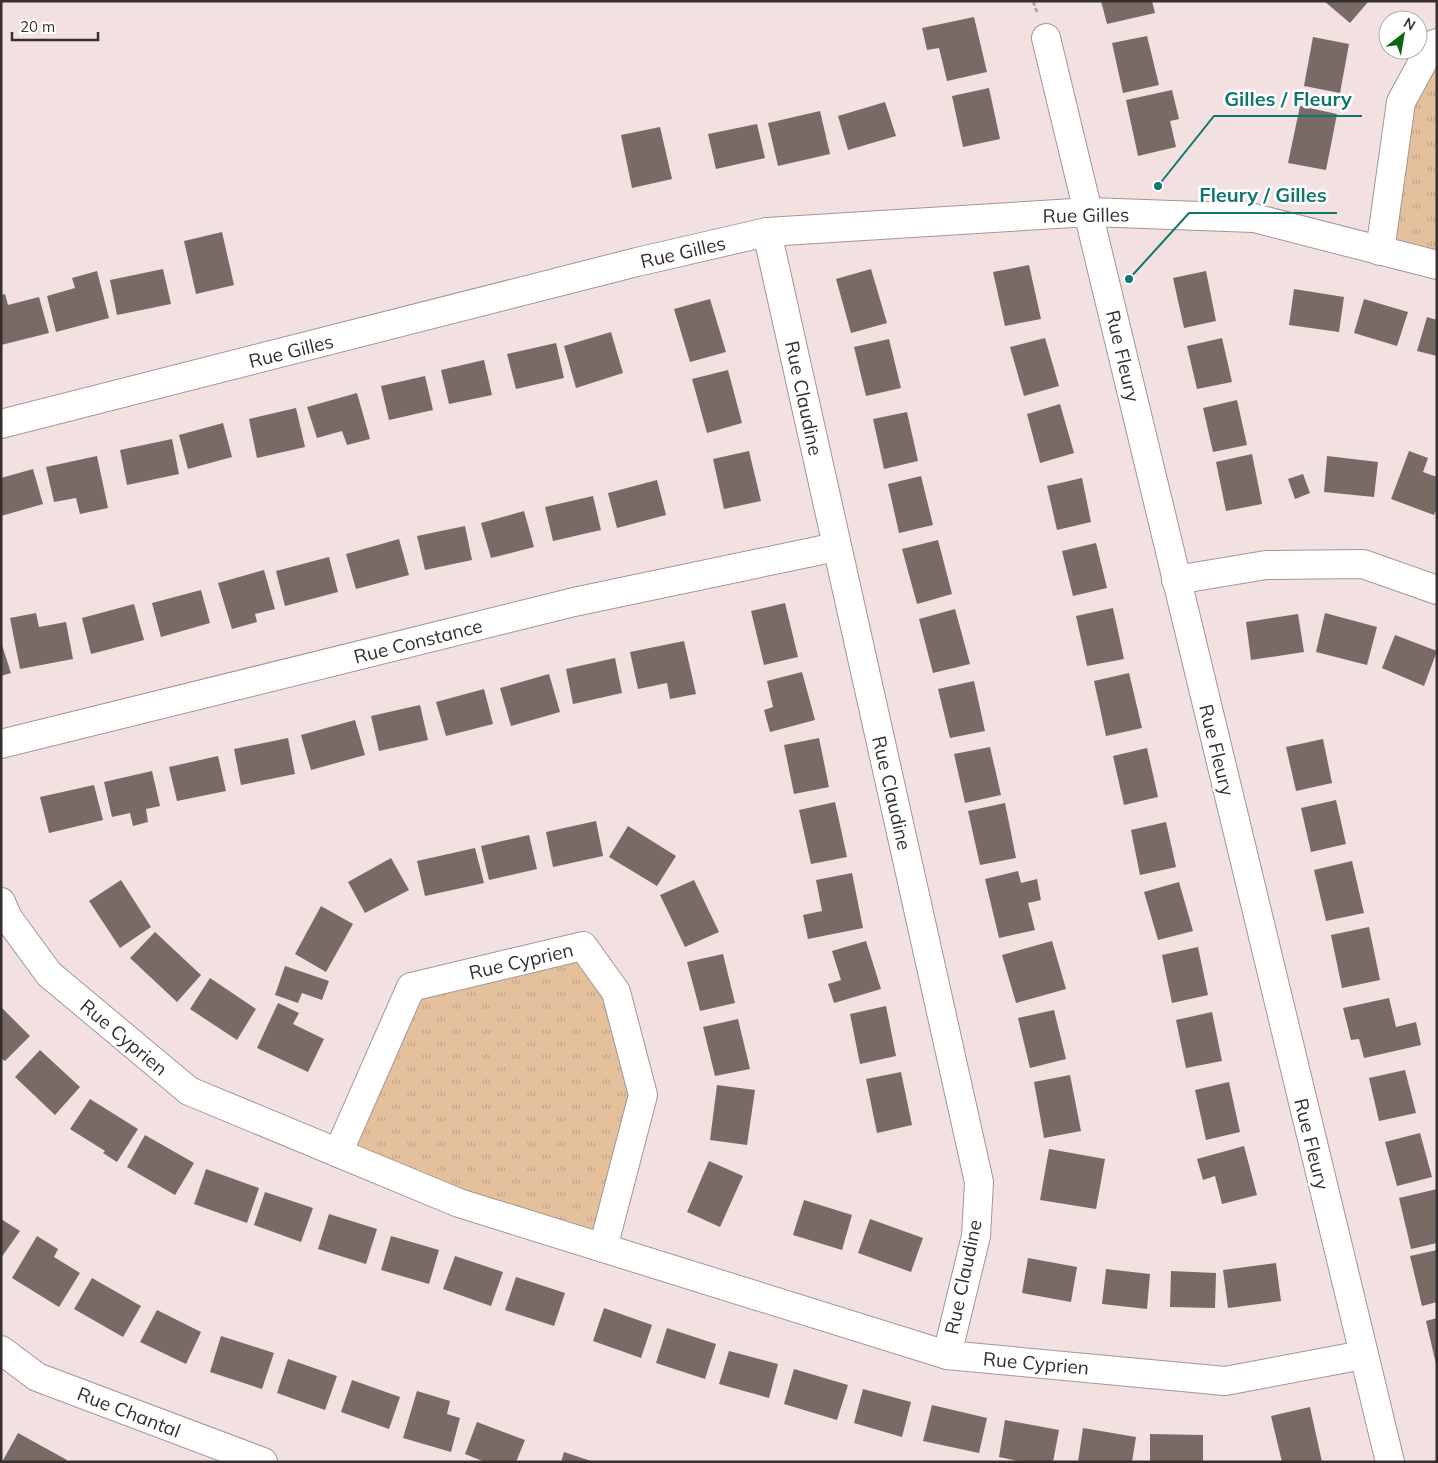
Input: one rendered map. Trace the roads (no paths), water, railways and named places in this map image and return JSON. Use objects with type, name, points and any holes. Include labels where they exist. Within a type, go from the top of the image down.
[{"type":"street","name":"Rue Fleury","points":[[1046,38],[1090,212],[1176,580],[1390,1462]]},
{"type":"street","points":[[1380,251],[1401,102],[1432,45],[1437,43]]},
{"type":"street","name":"Rue Gilles","points":[[1,424],[637,262],[767,232],[1090,212],[1254,218],[1437,265]]},
{"type":"street","name":"Rue Claudine","points":[[767,232],[979,1182],[976,1236],[947,1355]]},
{"type":"street","name":"Rue Constance","points":[[1,744],[574,602],[836,547]]},
{"type":"street","points":[[1176,580],[1266,565],[1363,564],[1437,590]]},
{"type":"street","name":"Rue Cyprien","points":[[1,902],[8,918],[49,974],[189,1091],[459,1203],[947,1355],[1225,1381],[1363,1355]]},
{"type":"street","name":"Rue Cyprien","points":[[338,1154],[411,987],[583,946],[616,992],[643,1095],[604,1248]]},
{"type":"street","name":"Rue Chantal","points":[[1,1350],[37,1377],[263,1462]]},
{"type":"place","name":"Gilles / Fleury","points":[[1158,186]]},
{"type":"place","name":"Fleury / Gilles","points":[[1129,279]]}]
